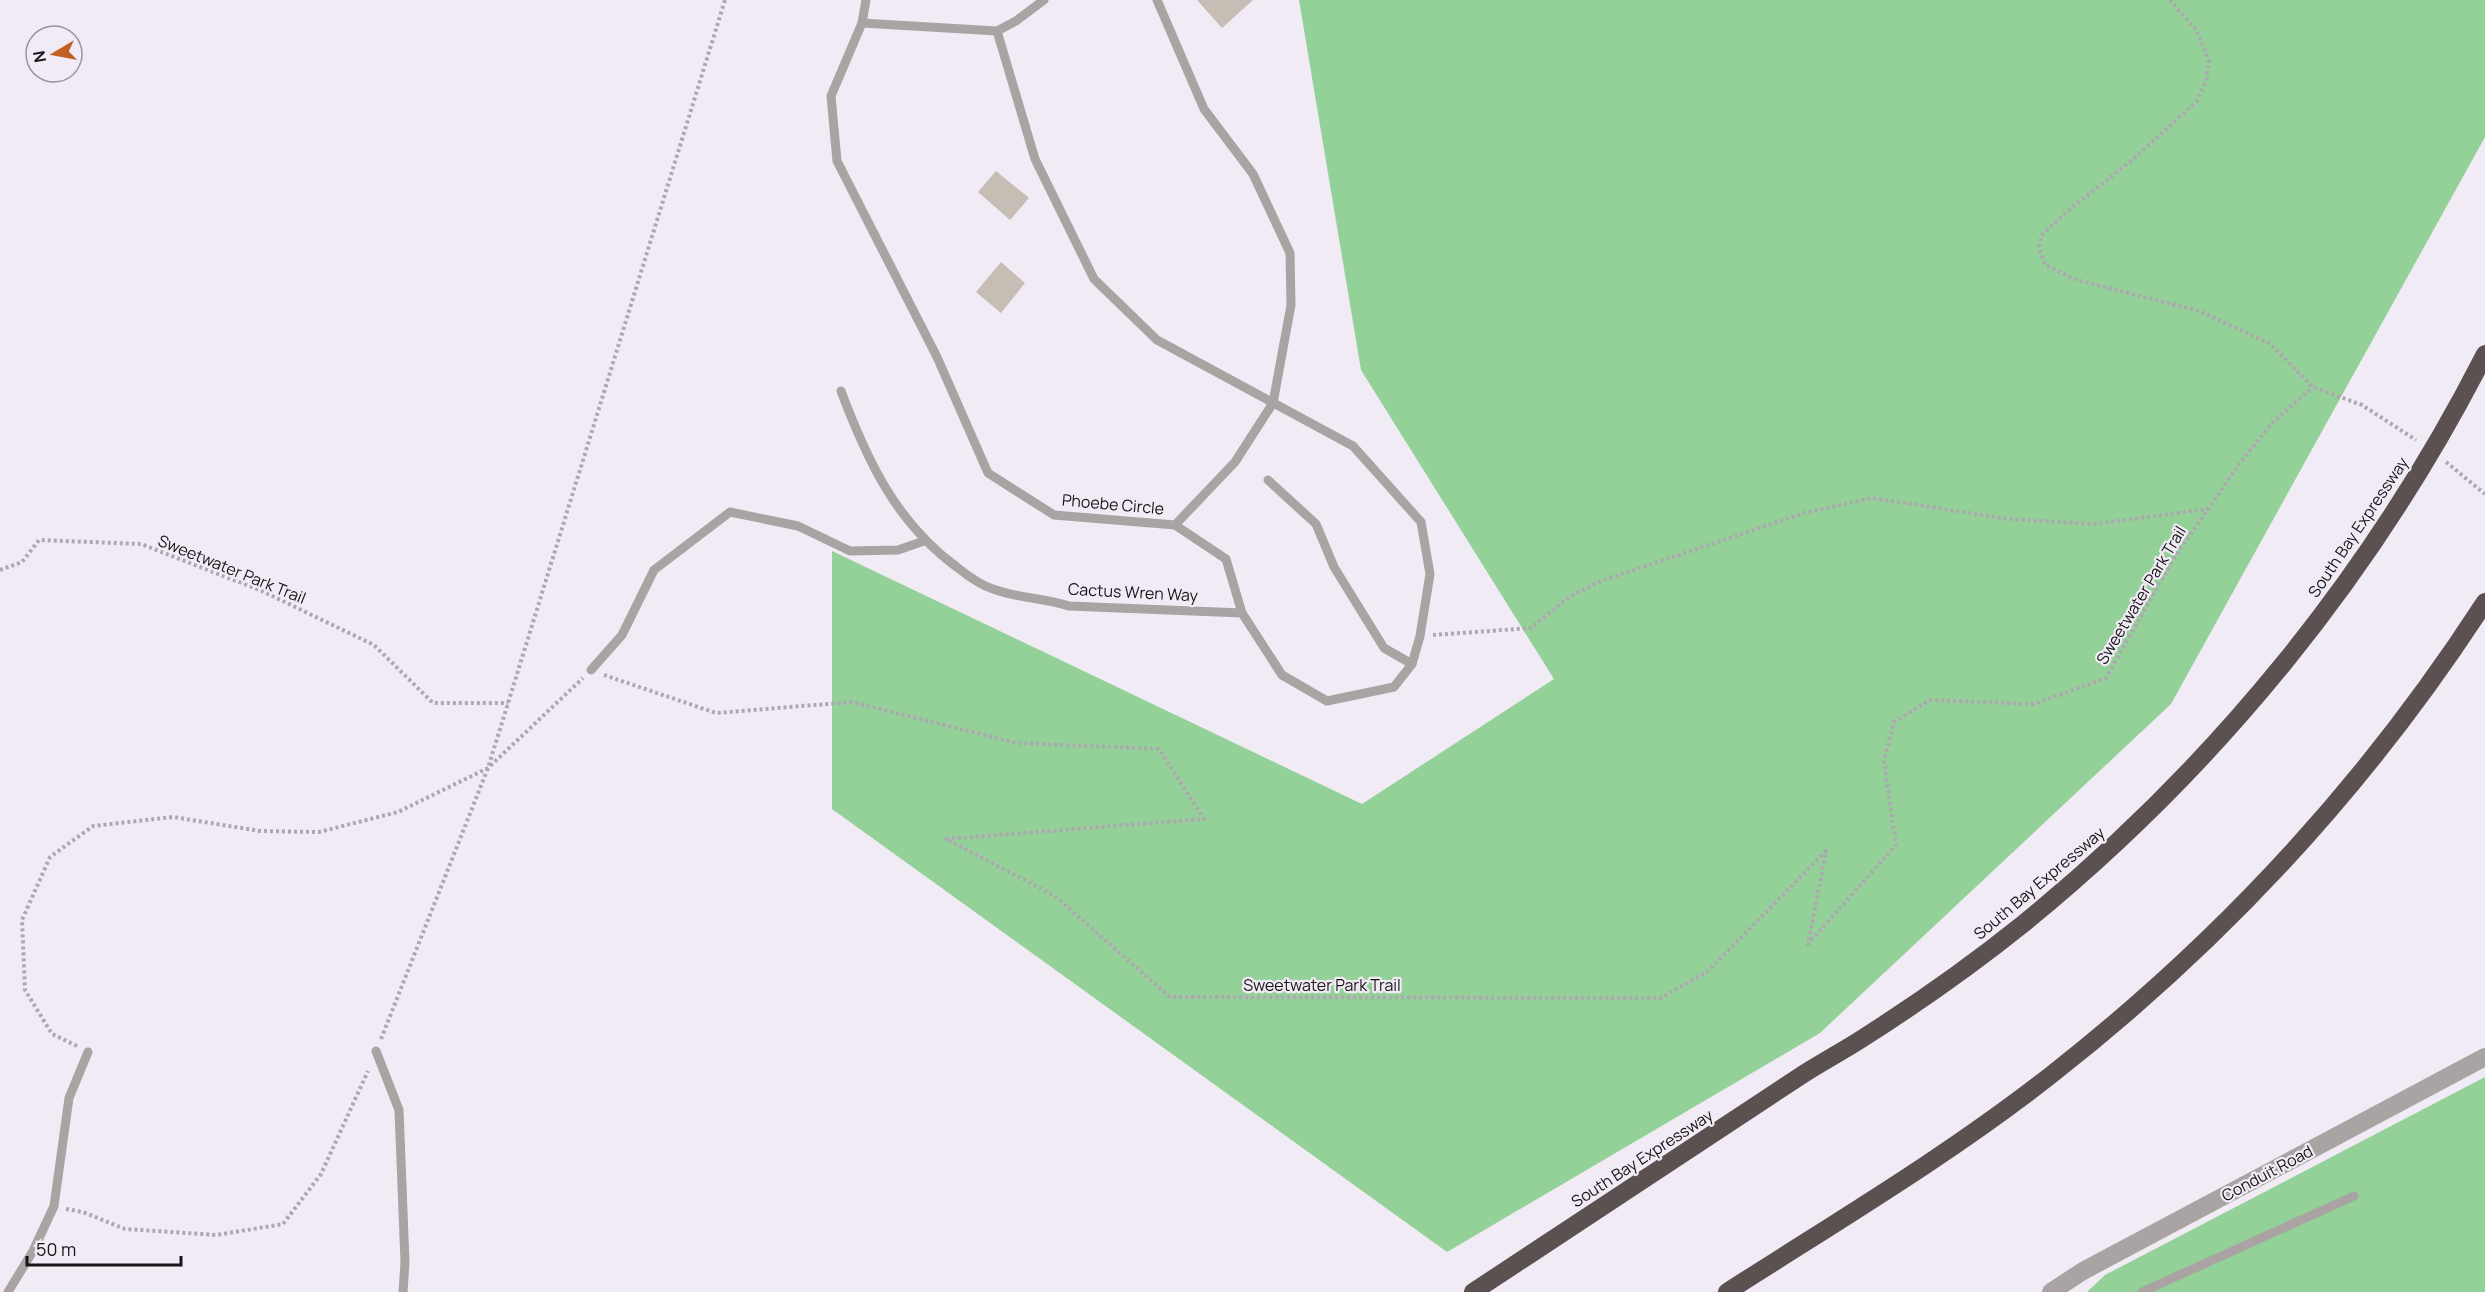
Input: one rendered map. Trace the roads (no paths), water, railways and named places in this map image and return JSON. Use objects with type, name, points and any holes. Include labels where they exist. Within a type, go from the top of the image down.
[{"type":"highway","name":"South Bay Expressway","points":[[1473,1292],[1917,1002],[2021,926],[2119,841],[2225,733],[2295,651],[2334,599],[2407,492],[2485,354]]},
{"type":"highway","points":[[1727,1292],[1939,1156],[1995,1117],[2068,1062],[2155,989],[2253,894],[2344,793],[2428,686],[2485,602]]},
{"type":"street","name":"Conduit Road","points":[[2051,1292],[2093,1265],[2485,1057]]},
{"type":"lane","name":"Phoebe Circle","points":[[866,0],[862,23],[831,96],[837,161],[937,357],[988,473],[1054,515],[1175,525],[1226,559],[1242,613],[1282,675],[1327,702],[1394,687],[1412,664],[1420,636],[1430,573],[1421,522],[1353,446],[1157,340],[1094,279],[1035,159],[997,31]]},
{"type":"lane","points":[[862,23],[997,31],[1017,21],[1044,0]]},
{"type":"lane","points":[[1157,0],[1204,109],[1253,174],[1290,253],[1291,305],[1273,403],[1235,462],[1175,525]]},
{"type":"lane","name":"Cactus Wren Way","points":[[841,391],[857,434],[878,476],[924,541],[974,580],[993,590],[1069,606],[1242,613]]},
{"type":"lane","points":[[1268,480],[1316,525],[1334,567],[1384,648],[1412,664]]},
{"type":"lane","points":[[591,670],[622,635],[654,570],[730,512],[798,526],[850,551],[898,550],[924,541]]},
{"type":"lane","points":[[376,1051],[399,1110],[405,1262],[403,1292]]},
{"type":"lane","points":[[8,1292],[33,1251],[54,1206],[69,1098],[88,1052]]},
{"type":"lane","points":[[2142,1292],[2354,1196]]}]
